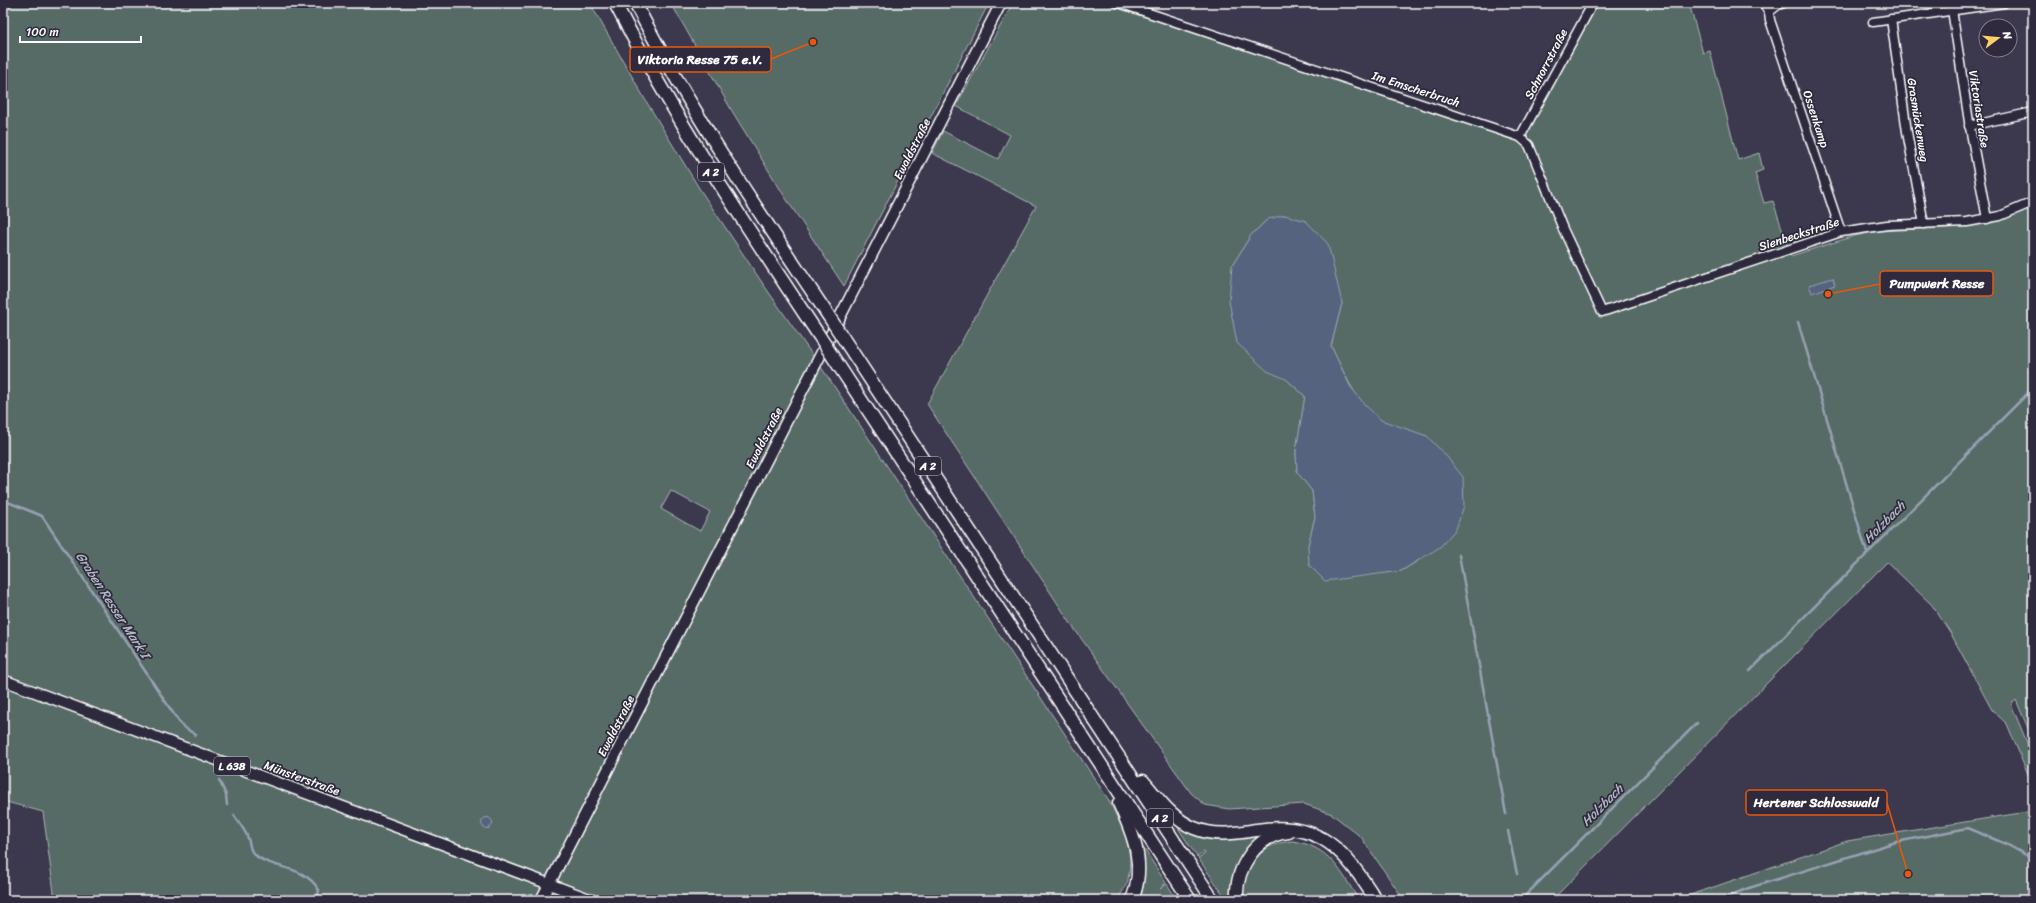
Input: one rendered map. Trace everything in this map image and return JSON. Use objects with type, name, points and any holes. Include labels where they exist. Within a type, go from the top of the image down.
[{"type":"highway","name":"A 2","points":[[615,3],[665,95],[716,180],[1190,900]]},
{"type":"highway","name":"A 2","points":[[635,3],[681,86],[732,170],[1214,900]]},
{"type":"highway","points":[[1106,736],[1172,814],[1192,828],[1205,832],[1226,834],[1271,828],[1299,830],[1322,838],[1341,851],[1358,872],[1376,900]]},
{"type":"highway","points":[[1104,769],[1137,847],[1139,874],[1132,900]]},
{"type":"highway","points":[[1237,900],[1238,877],[1243,864],[1251,853],[1273,836],[1299,830]]},
{"type":"main road","name":"Ewaldstraße","points":[[541,900],[1001,3]]},
{"type":"main road","name":"Münsterstraße","points":[[3,680],[592,900]]},
{"type":"street","name":"Im Emscherbruch","points":[[1119,3],[1520,136]]},
{"type":"street","name":"Schnorrstraße","points":[[1520,136],[1593,3]]},
{"type":"street","name":"Ossenkamp","points":[[1763,3],[1769,12],[1770,20],[1841,232]]},
{"type":"street","points":[[1769,12],[1778,4],[1784,3]]},
{"type":"street","points":[[1872,22],[1951,7],[2004,3]]},
{"type":"street","name":"Viktoriastraße","points":[[1951,7],[1969,126],[1987,219]]},
{"type":"street","name":"Grasmückenweg","points":[[1890,19],[1907,132],[1924,224]]},
{"type":"street","points":[[1969,126],[2033,112]]},
{"type":"street","name":"Sienbeckstraße","points":[[1520,136],[1529,145],[1563,229],[1602,312],[1841,232],[1886,225],[1967,222],[1987,219],[2000,216],[2033,202]]},
{"type":"green space","points":[[16,3],[590,3],[646,101],[699,188],[763,284],[832,383],[1108,799],[1126,838],[1130,858],[1130,868],[1127,882],[1118,899],[55,900],[43,812],[3,801],[3,13]],"holes":[[[671,491],[710,512],[700,531],[661,509]]]},
{"type":"green space","points":[[671,3],[989,3],[844,286],[785,197],[732,111]]},
{"type":"green space","points":[[1013,3],[1103,3],[1520,142],[1599,3],[1689,3],[1703,53],[1710,51],[1738,160],[1759,153],[1763,170],[1755,173],[1764,203],[1773,201],[1791,256],[1854,236],[1878,231],[1946,228],[1993,222],[2033,206],[2033,740],[2016,700],[2011,704],[2033,757],[2033,786],[2007,724],[1992,710],[1950,632],[1932,605],[1887,562],[1552,900],[1404,900],[1361,837],[1332,814],[1304,804],[1229,809],[1205,805],[1191,793],[1073,627],[927,404],[1036,206],[932,153],[943,131],[998,159],[1010,135],[956,106]],"holes":[[[1268,219],[1342,303],[1331,346],[1357,396],[1371,413],[1385,423],[1397,428],[1427,436],[1418,561],[1401,571],[1351,576],[1308,546],[1315,517],[1312,491],[1297,472],[1296,451],[1305,396],[1286,379],[1232,266],[1251,235]]]},
{"type":"green space","points":[[2033,811],[2033,900],[1676,900],[1847,841]]},
{"type":"green space","points":[[1174,822],[1184,828],[1269,832],[1261,840],[1233,900],[1227,900],[1198,858],[1205,854],[1204,852],[1197,857]]},
{"type":"green space","points":[[1293,841],[1306,844],[1326,855],[1340,870],[1359,900],[1242,900],[1245,877],[1252,863],[1257,857],[1269,847]]},
{"type":"green space","points":[[1141,844],[1166,883],[1160,889],[1167,884],[1177,900],[1135,900]]},
{"type":"water","points":[[1285,215],[1306,221],[1328,244],[1342,303],[1331,346],[1350,386],[1365,405],[1381,420],[1427,436],[1463,477],[1464,506],[1456,529],[1440,547],[1401,571],[1325,581],[1309,565],[1308,546],[1315,517],[1312,491],[1297,472],[1296,451],[1305,396],[1286,379],[1267,371],[1237,343],[1229,301],[1232,266],[1251,235],[1268,219]]},
{"type":"water","points":[[1833,278],[1835,285],[1812,293],[1809,285]]},
{"type":"water","points":[[487,817],[491,819],[493,823],[491,827],[487,829],[483,827],[481,823],[483,819]]},
{"type":"waterway","points":[[1798,322],[1867,553]]},
{"type":"waterway","name":"Holzbach","points":[[1750,671],[2033,388]]},
{"type":"waterway","name":"Graben Resser Mark I","points":[[3,500],[42,516],[182,726],[196,735]]},
{"type":"waterway","points":[[1459,555],[1506,814]]},
{"type":"waterway","name":"Holzbach","points":[[1521,900],[1697,723]]},
{"type":"waterway","name":"Graben Resser Mark I","points":[[219,780],[226,795],[227,805]]},
{"type":"waterway","name":"Graben Resser Mark I","points":[[234,815],[246,833],[253,853],[260,859],[269,863],[304,875],[312,881],[319,890],[317,900]]},
{"type":"waterway","points":[[1718,900],[1749,888],[1896,842],[1968,828],[2008,845],[2033,859]]},
{"type":"waterway","points":[[1508,831],[1517,874]]},
{"type":"place","name":"Viktoria Resse 75 e.V.","points":[[813,42]]},
{"type":"place","name":"Pumpwerk Resse","points":[[1828,294]]},
{"type":"place","name":"Hertener Schlosswald","points":[[1908,874]]}]
